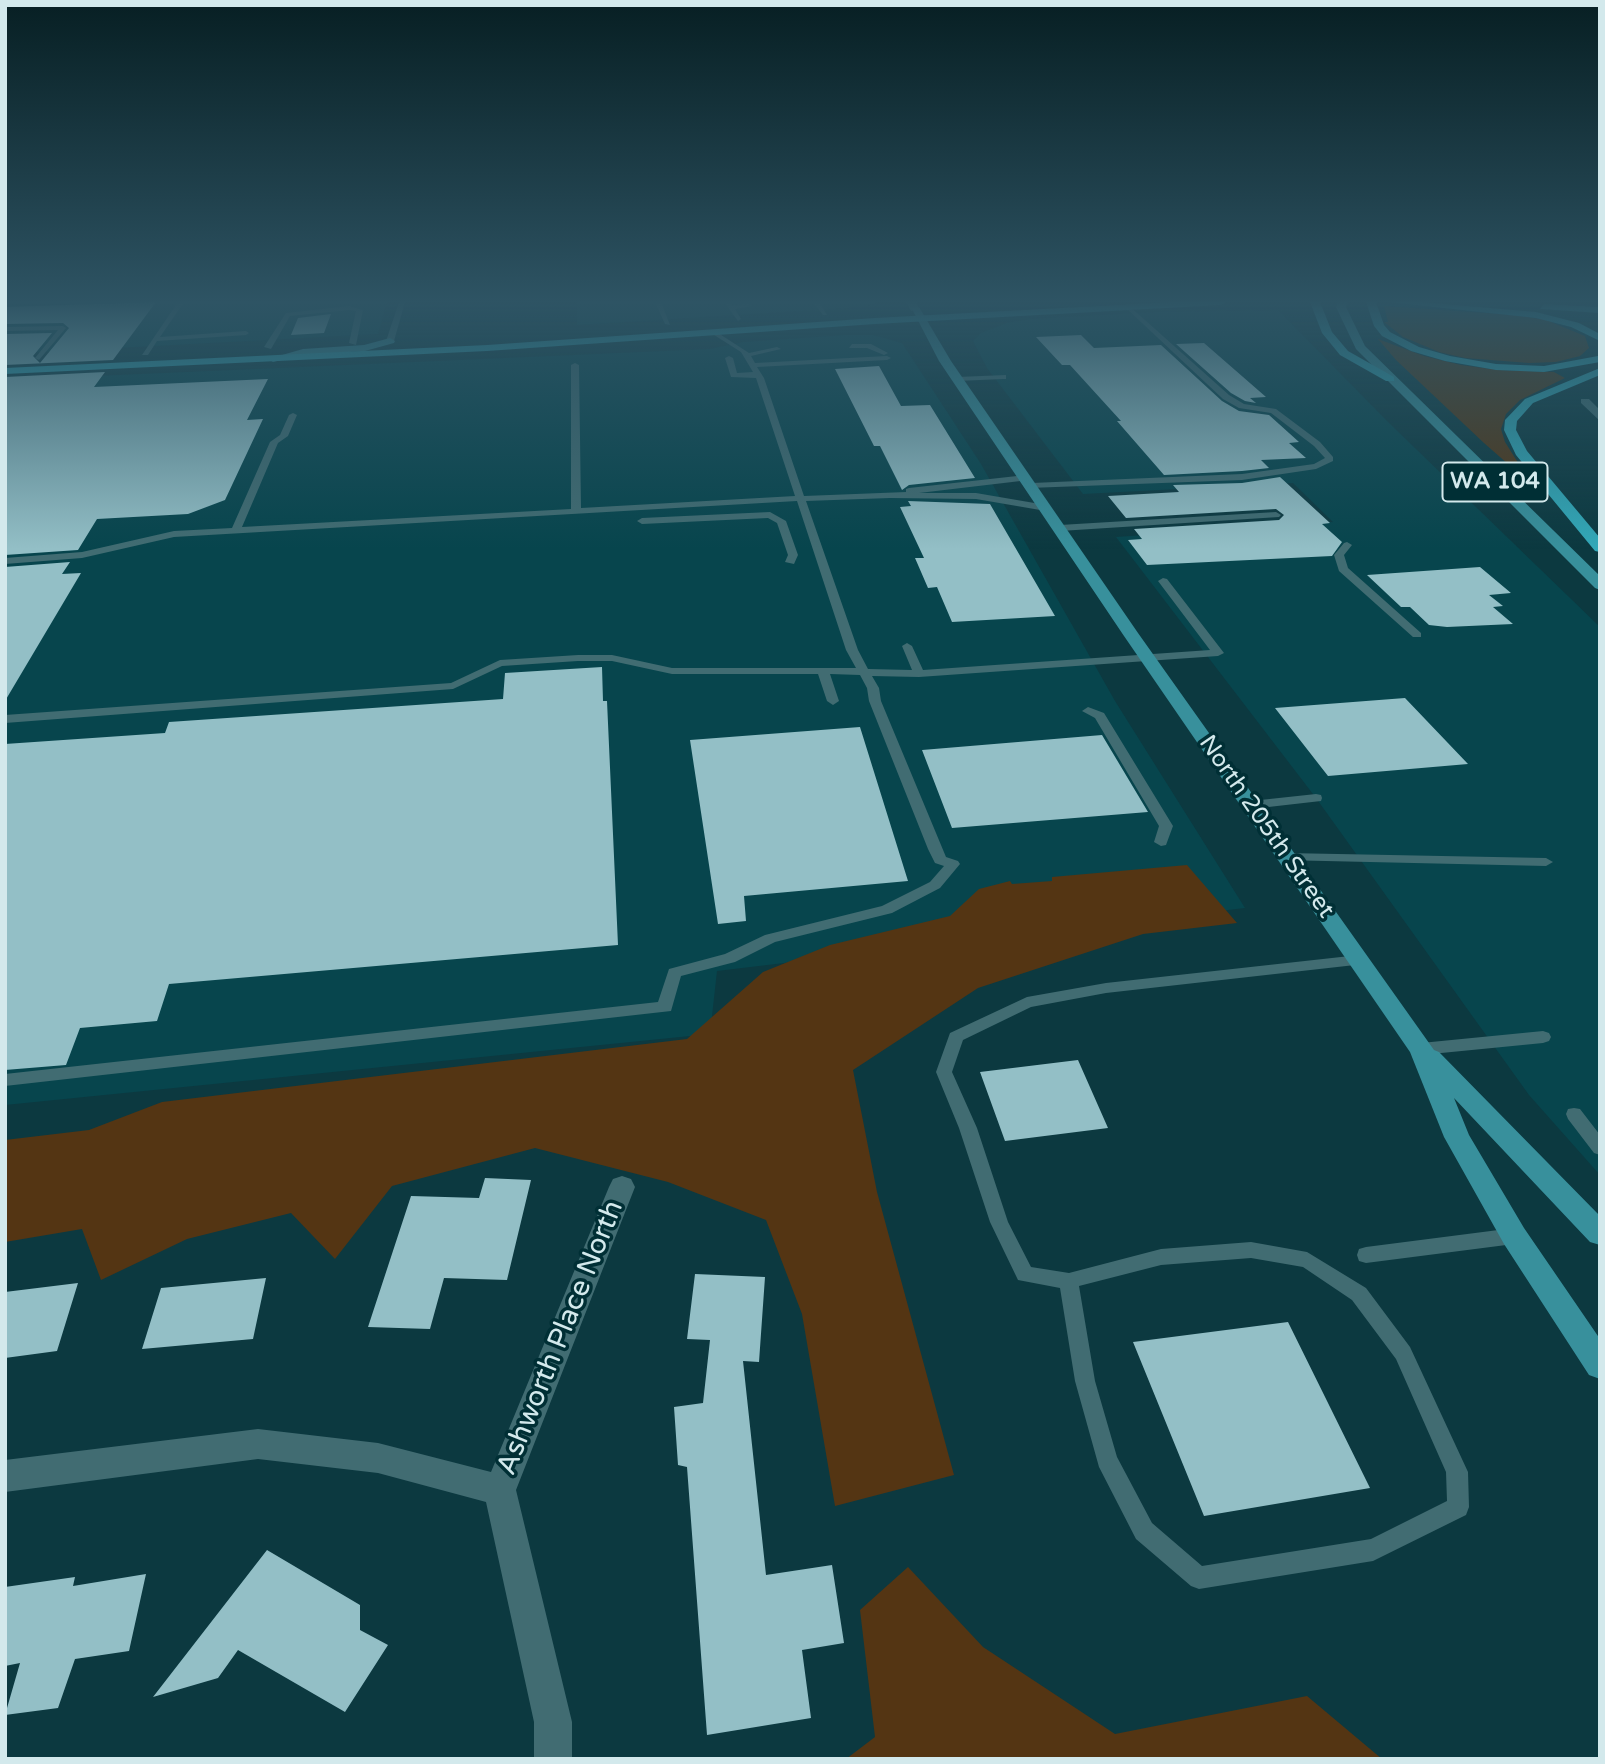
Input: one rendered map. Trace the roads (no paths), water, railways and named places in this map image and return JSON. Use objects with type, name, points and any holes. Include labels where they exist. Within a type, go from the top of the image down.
[{"type":"highway","points":[[1570,384],[1529,401],[1511,420],[1510,430],[1521,452],[1600,548]]},
{"type":"main road","name":"North 205th Street","points":[[961,384],[1148,659],[1421,1049],[1457,1137],[1514,1236],[1600,1365]]},
{"type":"main road","name":"WA 104","points":[[1395,384],[1600,585]]},
{"type":"main road","points":[[1421,1049],[1600,1234]]},
{"type":"main road","points":[[1573,1209],[1600,1224]]},
{"type":"street","points":[[1585,401],[1600,417]]},
{"type":"street","name":"Ashworth Place North","points":[[5,1476],[258,1444],[378,1458],[500,1490],[622,1187]]},
{"type":"street","points":[[500,1490],[553,1722],[553,1759]]},
{"type":"lane","points":[[575,384],[576,511]]},
{"type":"lane","points":[[5,1080],[665,1007],[674,973],[730,958],[770,938],[887,910],[935,885],[953,864],[940,860],[934,849],[865,672],[852,650],[761,384]]},
{"type":"lane","points":[[890,495],[919,488],[1029,482],[1242,477],[1316,466],[1330,459],[1317,444],[1273,411],[1242,405],[1226,397],[1212,384]]},
{"type":"lane","points":[[236,530],[274,443],[284,436],[293,415]]},
{"type":"lane","points":[[5,561],[88,554],[165,534],[801,499],[890,495],[919,498],[976,496],[1046,508]]},
{"type":"lane","points":[[642,520],[770,515],[781,521],[793,555],[790,562]]},
{"type":"lane","points":[[1060,528],[1276,515]]},
{"type":"lane","points":[[1347,545],[1339,555],[1342,569],[1417,635]]},
{"type":"lane","points":[[5,719],[453,686],[500,663],[565,659],[612,658],[671,671],[919,674],[1218,653],[1163,581]]},
{"type":"lane","points":[[907,646],[919,674]]},
{"type":"lane","points":[[823,671],[833,701]]},
{"type":"lane","points":[[1088,711],[1100,716],[1166,825],[1161,842]]},
{"type":"lane","points":[[1251,805],[1317,798]]},
{"type":"lane","points":[[1286,857],[1546,862]]},
{"type":"lane","points":[[1069,1281],[1085,1381],[1107,1460],[1144,1531],[1199,1578],[1373,1550],[1458,1507],[1457,1472],[1402,1353],[1359,1294],[1307,1260],[1251,1250],[1160,1257],[1069,1281],[1025,1274],[999,1222],[968,1128],[944,1072],[956,1037],[1027,1002],[1106,988],[1359,960]]},
{"type":"lane","points":[[1421,1049],[1543,1037]]},
{"type":"lane","points":[[1574,1114],[1600,1148]]},
{"type":"lane","points":[[1366,1255],[1514,1236]]}]
